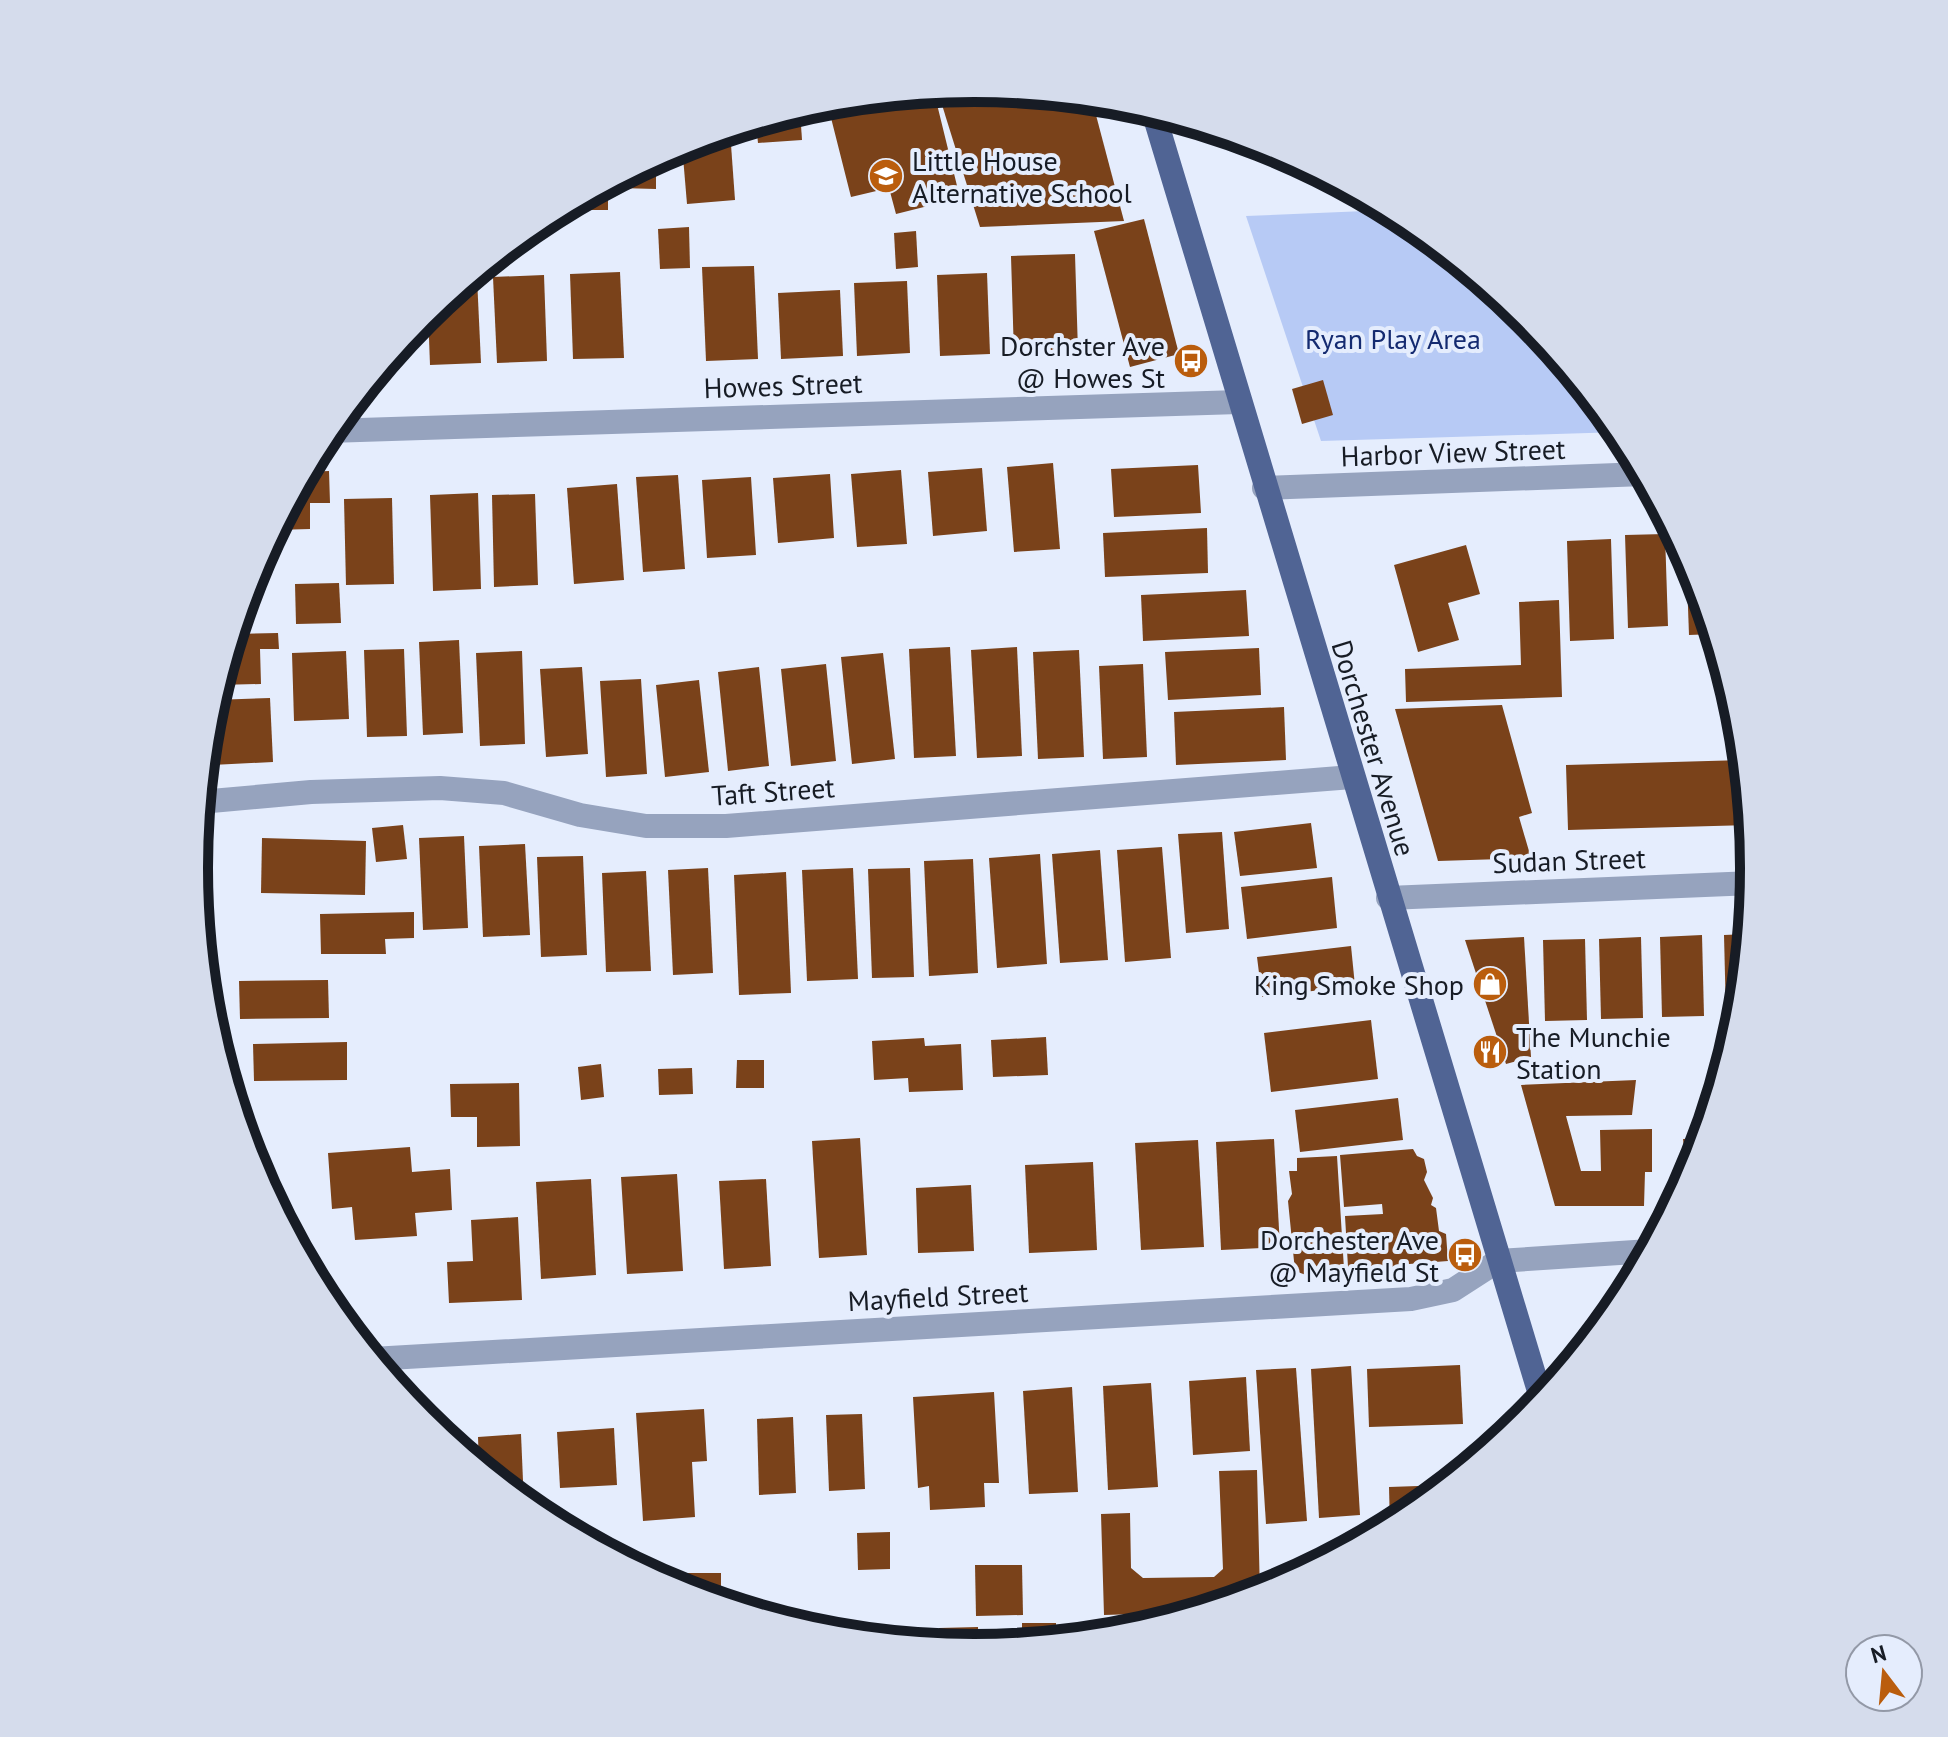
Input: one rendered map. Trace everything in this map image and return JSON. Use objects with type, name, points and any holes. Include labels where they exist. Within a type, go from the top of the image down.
[{"type":"main road","name":"Dorchester Avenue","points":[[1157,125],[1264,488],[1538,1387]]},
{"type":"street","name":"Howes Street","points":[[346,430],[1239,402]]},
{"type":"street","name":"Harbor View Street","points":[[1264,488],[1631,474]]},
{"type":"street","name":"Taft Street","points":[[211,801],[311,792],[440,788],[504,793],[580,815],[646,826],[726,826],[1352,777]]},
{"type":"street","name":"Sudan Street","points":[[1388,898],[1740,884]]},
{"type":"street","points":[[1498,1261],[1638,1252]]},
{"type":"street","name":"Mayfield Street","points":[[385,1358],[1411,1299],[1453,1290],[1498,1261]]},
{"type":"green space","name":"Ryan Play Area","points":[[1367,211],[1400,231],[1441,260],[1516,327],[1550,363],[1604,433],[1321,441],[1246,216]]},
{"type":"building","points":[[937,103],[960,198],[896,214],[889,188],[851,197],[831,116]]},
{"type":"building","points":[[942,103],[1024,104],[1095,112],[1124,221],[980,227]]},
{"type":"building","points":[[801,122],[802,140],[758,143],[757,134]]},
{"type":"building","points":[[731,142],[735,200],[687,204],[683,159]]},
{"type":"building","points":[[656,171],[656,189],[622,188]]},
{"type":"building","points":[[608,196],[608,210],[583,210]]},
{"type":"building","points":[[1144,219],[1179,354],[1130,367],[1094,231]]},
{"type":"building","points":[[689,227],[690,268],[660,269],[658,229]]},
{"type":"building","points":[[916,231],[918,267],[896,269],[894,233]]},
{"type":"building","points":[[1075,254],[1078,352],[1014,355],[1011,256]]},
{"type":"building","points":[[754,266],[758,359],[706,361],[702,267]]},
{"type":"building","points":[[620,272],[624,358],[573,359],[570,274]]},
{"type":"building","points":[[987,273],[990,354],[940,356],[937,275]]},
{"type":"building","points":[[544,275],[547,361],[497,363],[493,277]]},
{"type":"building","points":[[907,281],[910,353],[857,356],[854,283]]},
{"type":"building","points":[[477,285],[481,363],[430,365],[429,330]]},
{"type":"building","points":[[840,290],[843,356],[781,359],[778,293]]},
{"type":"building","points":[[1323,380],[1333,415],[1302,424],[1292,389]]},
{"type":"building","points":[[1053,463],[1060,549],[1014,552],[1007,467]]},
{"type":"building","points":[[1198,465],[1201,513],[1114,517],[1111,469]]},
{"type":"building","points":[[982,468],[987,531],[933,536],[928,472]]},
{"type":"building","points":[[901,470],[907,544],[857,547],[851,474]]},
{"type":"building","points":[[319,471],[329,471],[330,503],[310,503],[310,529],[287,530],[310,485]]},
{"type":"building","points":[[830,474],[834,538],[778,543],[773,478]]},
{"type":"building","points":[[678,475],[685,569],[643,572],[636,477]]},
{"type":"building","points":[[751,477],[756,555],[707,558],[702,480]]},
{"type":"building","points":[[617,484],[624,580],[574,584],[567,488]]},
{"type":"building","points":[[478,493],[481,589],[433,591],[430,495]]},
{"type":"building","points":[[535,494],[538,585],[494,587],[492,495]]},
{"type":"building","points":[[392,498],[394,584],[346,585],[344,499]]},
{"type":"building","points":[[1207,528],[1208,573],[1105,577],[1103,533]]},
{"type":"building","points":[[1663,534],[1668,626],[1628,628],[1625,535]]},
{"type":"building","points":[[1611,539],[1614,639],[1570,641],[1567,541]]},
{"type":"building","points":[[1466,545],[1480,594],[1448,603],[1459,640],[1418,652],[1394,565]]},
{"type":"building","points":[[339,583],[341,623],[296,624],[295,584]]},
{"type":"building","points":[[1687,589],[1704,634],[1689,635]]},
{"type":"building","points":[[1246,590],[1249,636],[1143,641],[1141,595]]},
{"type":"building","points":[[1559,600],[1562,697],[1406,702],[1405,669],[1521,665],[1519,602]]},
{"type":"building","points":[[278,633],[279,649],[260,649],[261,684],[230,685],[234,670],[245,634]]},
{"type":"building","points":[[459,640],[463,733],[423,735],[419,642]]},
{"type":"building","points":[[950,647],[956,756],[914,758],[909,649]]},
{"type":"building","points":[[1017,647],[1022,756],[977,758],[971,650]]},
{"type":"building","points":[[1259,648],[1261,695],[1168,700],[1165,652]]},
{"type":"building","points":[[404,649],[407,736],[367,737],[364,650]]},
{"type":"building","points":[[1079,650],[1084,757],[1038,759],[1033,652]]},
{"type":"building","points":[[346,651],[349,719],[294,721],[292,653]]},
{"type":"building","points":[[522,651],[525,744],[480,746],[476,653]]},
{"type":"building","points":[[883,653],[895,759],[852,764],[841,657]]},
{"type":"building","points":[[826,664],[836,761],[791,766],[781,669]]},
{"type":"building","points":[[1143,664],[1147,757],[1103,759],[1099,666]]},
{"type":"building","points":[[582,667],[588,754],[546,757],[540,669]]},
{"type":"building","points":[[759,667],[769,766],[728,771],[718,672]]},
{"type":"building","points":[[641,679],[647,774],[606,777],[600,681]]},
{"type":"building","points":[[699,680],[709,772],[665,777],[656,685]]},
{"type":"building","points":[[270,698],[273,762],[215,765],[227,700]]},
{"type":"building","points":[[1502,705],[1532,813],[1519,817],[1531,858],[1438,861],[1395,709]]},
{"type":"building","points":[[1284,707],[1286,760],[1176,765],[1174,712]]},
{"type":"building","points":[[1733,760],[1739,825],[1568,830],[1566,765]]},
{"type":"building","points":[[1311,823],[1317,868],[1240,876],[1234,832]]},
{"type":"building","points":[[403,825],[407,859],[376,862],[372,828]]},
{"type":"building","points":[[1222,832],[1229,929],[1186,933],[1178,834]]},
{"type":"building","points":[[464,836],[468,928],[423,930],[419,838]]},
{"type":"building","points":[[262,838],[366,841],[365,895],[261,893]]},
{"type":"building","points":[[525,844],[530,935],[483,937],[479,846]]},
{"type":"building","points":[[1162,847],[1171,958],[1125,962],[1117,850]]},
{"type":"building","points":[[1100,850],[1108,960],[1060,963],[1052,854]]},
{"type":"building","points":[[1040,854],[1047,964],[997,968],[989,858]]},
{"type":"building","points":[[583,856],[587,955],[541,957],[537,857]]},
{"type":"building","points":[[973,859],[978,973],[929,976],[924,861]]},
{"type":"building","points":[[708,868],[713,973],[673,975],[668,870]]},
{"type":"building","points":[[853,868],[858,979],[807,981],[802,870]]},
{"type":"building","points":[[910,868],[914,977],[872,978],[868,869]]},
{"type":"building","points":[[646,871],[651,971],[606,972],[602,873]]},
{"type":"building","points":[[786,872],[791,993],[739,995],[734,875]]},
{"type":"building","points":[[1332,877],[1337,928],[1247,939],[1241,887]]},
{"type":"building","points":[[414,912],[414,938],[385,939],[386,954],[321,954],[320,914]]},
{"type":"building","points":[[1737,934],[1726,1016],[1724,935]]},
{"type":"building","points":[[1702,935],[1704,1016],[1662,1017],[1660,937]]},
{"type":"building","points":[[1524,937],[1531,1057],[1506,1064],[1465,940]]},
{"type":"building","points":[[1641,937],[1643,1018],[1601,1019],[1599,939]]},
{"type":"building","points":[[1585,939],[1587,1020],[1545,1021],[1543,940]]},
{"type":"building","points":[[1351,946],[1355,986],[1262,997],[1257,957]]},
{"type":"building","points":[[328,980],[329,1018],[240,1019],[239,981]]},
{"type":"building","points":[[1371,1020],[1378,1079],[1271,1092],[1264,1033]]},
{"type":"building","points":[[1046,1037],[1048,1075],[993,1077],[991,1040]]},
{"type":"building","points":[[924,1038],[925,1046],[961,1044],[963,1090],[909,1092],[908,1078],[874,1080],[872,1041]]},
{"type":"building","points":[[347,1042],[347,1080],[254,1081],[253,1044]]},
{"type":"building","points":[[737,1060],[764,1060],[764,1088],[736,1088]]},
{"type":"building","points":[[601,1064],[604,1097],[581,1100],[578,1067]]},
{"type":"building","points":[[692,1068],[693,1094],[659,1095],[658,1069]]},
{"type":"building","points":[[1636,1080],[1632,1115],[1566,1116],[1581,1171],[1601,1171],[1600,1130],[1652,1129],[1652,1172],[1645,1172],[1644,1206],[1555,1206],[1521,1085]]},
{"type":"building","points":[[519,1083],[520,1146],[477,1147],[477,1117],[451,1117],[450,1084]]},
{"type":"building","points":[[1398,1098],[1403,1140],[1300,1152],[1295,1110]]},
{"type":"building","points":[[860,1138],[867,1255],[819,1258],[812,1141]]},
{"type":"building","points":[[1274,1139],[1280,1247],[1221,1250],[1216,1142]]},
{"type":"building","points":[[1683,1139],[1691,1139],[1685,1155]]},
{"type":"building","points":[[1198,1140],[1204,1247],[1141,1250],[1135,1143]]},
{"type":"building","points":[[410,1147],[412,1172],[450,1169],[452,1210],[415,1213],[417,1236],[355,1240],[352,1207],[332,1209],[328,1153]]},
{"type":"building","points":[[1413,1149],[1417,1156],[1424,1159],[1427,1172],[1424,1180],[1433,1198],[1431,1205],[1436,1208],[1439,1231],[1446,1234],[1448,1261],[1396,1265],[1391,1270],[1376,1266],[1348,1267],[1345,1216],[1383,1214],[1382,1204],[1344,1207],[1340,1155]]},
{"type":"building","points":[[1337,1156],[1344,1269],[1306,1275],[1295,1271],[1288,1201],[1292,1194],[1289,1171],[1297,1171],[1297,1158]]},
{"type":"building","points":[[1093,1162],[1097,1250],[1029,1253],[1025,1165]]},
{"type":"building","points":[[677,1174],[683,1271],[627,1274],[621,1177]]},
{"type":"building","points":[[591,1179],[596,1275],[541,1279],[536,1182]]},
{"type":"building","points":[[766,1179],[771,1266],[724,1269],[719,1181]]},
{"type":"building","points":[[971,1185],[974,1251],[918,1253],[916,1188]]},
{"type":"building","points":[[518,1217],[522,1300],[449,1303],[447,1262],[473,1261],[471,1220]]},
{"type":"building","points":[[1460,1365],[1463,1424],[1369,1427],[1367,1369]]},
{"type":"building","points":[[1351,1366],[1360,1515],[1319,1518],[1311,1369]]},
{"type":"building","points":[[1296,1368],[1307,1521],[1266,1524],[1256,1370]]},
{"type":"building","points":[[1246,1377],[1250,1451],[1193,1455],[1189,1381]]},
{"type":"building","points":[[1151,1383],[1158,1487],[1108,1490],[1103,1386]]},
{"type":"building","points":[[1072,1387],[1078,1492],[1029,1494],[1023,1391]]},
{"type":"building","points":[[994,1392],[999,1483],[984,1483],[985,1507],[930,1510],[929,1486],[918,1488],[913,1397]]},
{"type":"building","points":[[704,1409],[707,1461],[692,1462],[695,1517],[643,1521],[636,1413]]},
{"type":"building","points":[[862,1414],[865,1489],[829,1491],[826,1415]]},
{"type":"building","points":[[793,1417],[796,1493],[759,1495],[757,1419]]},
{"type":"building","points":[[614,1428],[617,1485],[560,1488],[557,1432]]},
{"type":"building","points":[[521,1434],[523,1489],[479,1453],[478,1437]]},
{"type":"building","points":[[1257,1470],[1260,1580],[1152,1613],[1104,1615],[1101,1514],[1130,1513],[1131,1568],[1143,1578],[1214,1577],[1223,1569],[1219,1471]]},
{"type":"building","points":[[1429,1486],[1390,1512],[1389,1487]]},
{"type":"building","points":[[890,1532],[890,1569],[858,1570],[857,1533]]},
{"type":"building","points":[[975,1565],[1022,1565],[1023,1615],[976,1616]]},
{"type":"building","points":[[684,1573],[721,1573],[721,1591],[684,1578]]},
{"type":"building","points":[[1131,1618],[1099,1624],[1099,1620]]},
{"type":"building","points":[[1022,1623],[1056,1623],[1056,1630],[1022,1633]]},
{"type":"building","points":[[978,1627],[978,1635],[939,1634],[939,1628]]},
{"type":"place","name":"Little House Alternative School","points":[[886,176]]},
{"type":"place","name":"Dorchster Ave @ Howes St","points":[[1191,361]]},
{"type":"place","name":"King Smoke Shop","points":[[1490,984]]},
{"type":"place","name":"The Munchie Station","points":[[1490,1052]]},
{"type":"place","name":"Dorchester Ave @ Mayfield St","points":[[1465,1255]]}]
